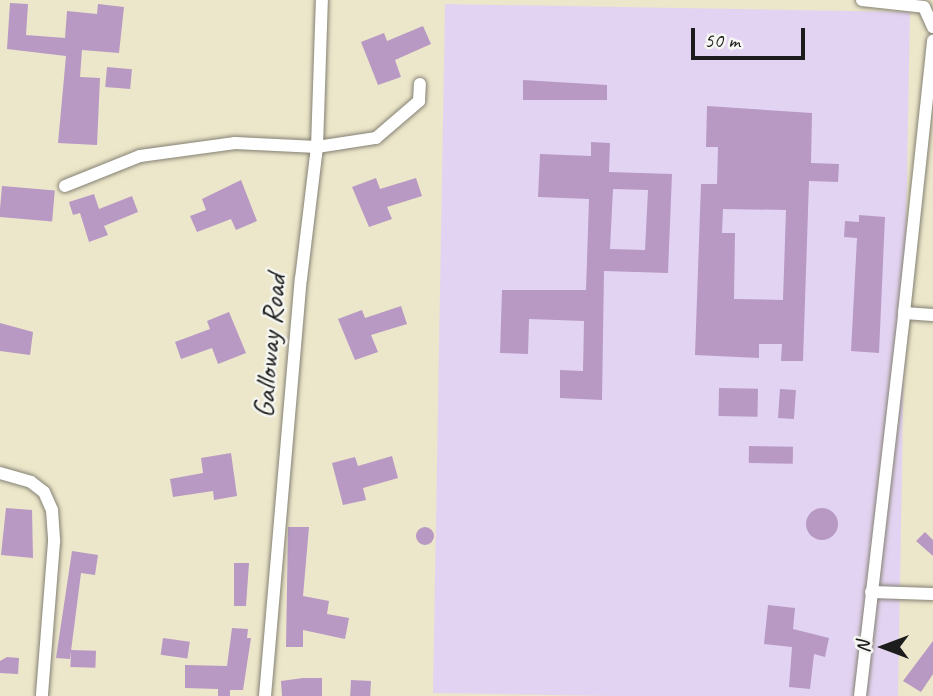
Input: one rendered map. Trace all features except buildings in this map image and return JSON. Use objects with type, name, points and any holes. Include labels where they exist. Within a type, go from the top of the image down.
[{"type":"street","name":"Galloway Road","points":[[265,696],[301,279],[317,146],[321,0]]},
{"type":"street","points":[[862,0],[925,7],[933,27]]},
{"type":"street","points":[[860,696],[933,41]]},
{"type":"street","points":[[65,187],[140,156],[235,143],[317,146],[376,138],[419,100],[420,84]]},
{"type":"street","points":[[904,313],[933,315]]},
{"type":"street","points":[[0,472],[31,482],[44,492],[52,510],[54,542],[42,696]]},
{"type":"street","points":[[871,592],[933,594]]},
{"type":"shaded area","points":[[445,4],[910,12],[898,696],[433,693]]}]
